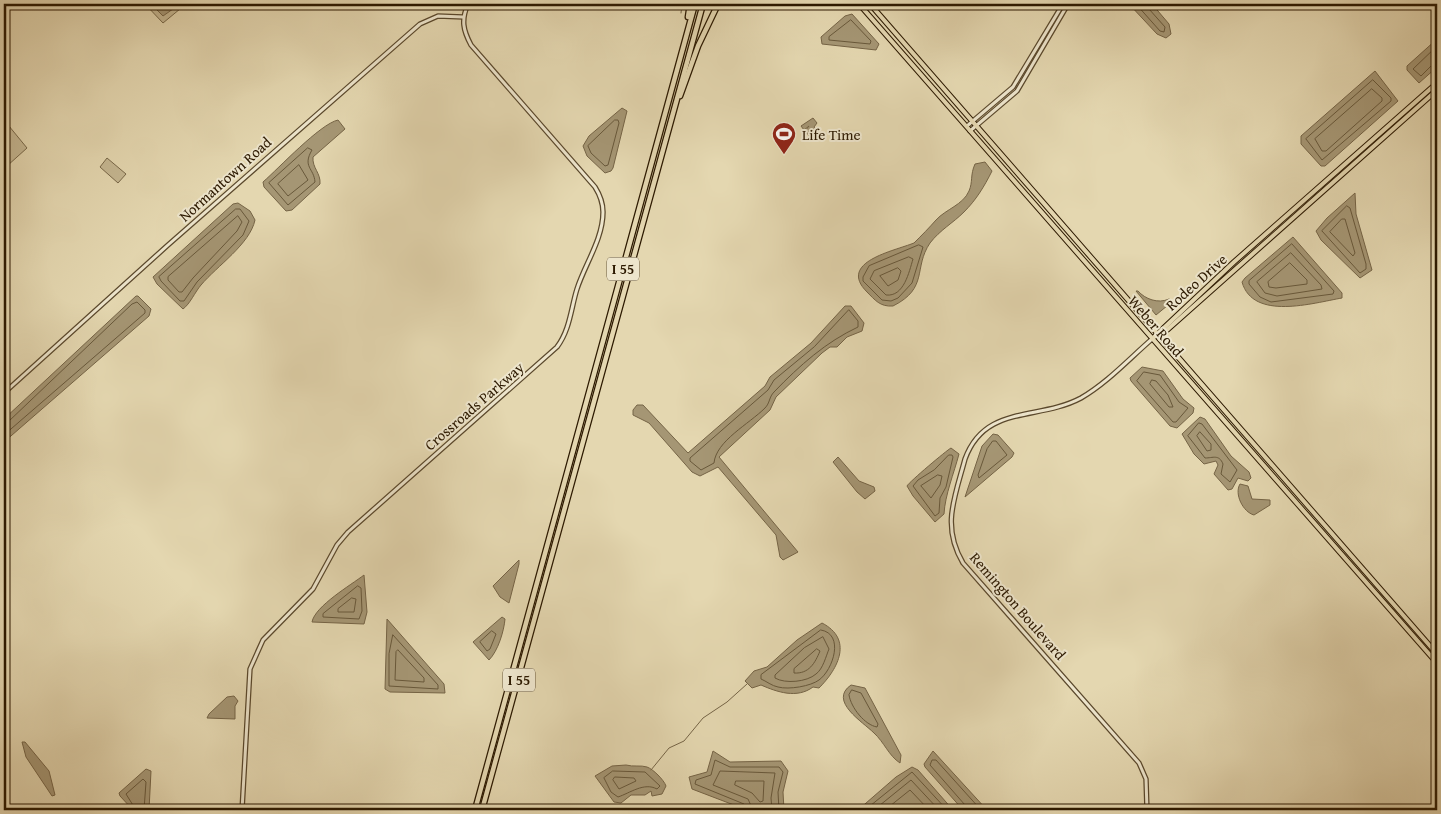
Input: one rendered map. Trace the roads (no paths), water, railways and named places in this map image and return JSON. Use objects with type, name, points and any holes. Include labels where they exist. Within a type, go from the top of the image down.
[{"type":"highway","points":[[666,114],[690,4]]},
{"type":"highway","name":"I 55","points":[[475,810],[695,4]]},
{"type":"highway","name":"I 55","points":[[482,810],[703,4]]},
{"type":"highway","points":[[676,102],[683,90],[698,46],[718,4]]},
{"type":"main road","name":"Weber Road","points":[[859,4],[1152,339],[1223,416],[1437,663]]},
{"type":"main road","name":"Weber Road","points":[[870,4],[1159,333],[1437,654]]},
{"type":"main road","name":"Rodeo Drive","points":[[1159,333],[1234,262],[1437,83]]},
{"type":"main road","name":"Rodeo Drive","points":[[1159,333],[1167,330],[1437,90]]},
{"type":"main road","name":"Remington Boulevard","points":[[1152,339],[1159,333]]},
{"type":"street","points":[[463,17],[468,4]]},
{"type":"street","points":[[967,126],[1013,86],[1063,4]]},
{"type":"street","points":[[970,131],[1017,91],[1068,4]]},
{"type":"street","name":"Normantown Road","points":[[4,393],[415,28],[430,18],[438,16],[463,17]]},
{"type":"street","name":"Crossroads Parkway","points":[[242,810],[250,669],[258,649],[269,633],[313,589],[337,545],[348,532],[558,347],[565,334],[577,288],[593,252],[602,220],[602,201],[595,187],[471,46],[464,28],[463,17]]},
{"type":"street","name":"Remington Boulevard","points":[[1145,810],[1147,800],[1146,779],[1129,750],[963,563],[955,550],[950,526],[965,459],[972,444],[981,432],[1002,419],[1055,408],[1078,399],[1099,386],[1152,339]]},
{"type":"water","points":[[151,4],[180,4],[163,16]]},
{"type":"water","points":[[1129,4],[1152,4],[1169,24],[1171,34],[1166,38],[1157,34]]},
{"type":"water","points":[[852,14],[879,44],[876,50],[822,44],[821,37],[845,16]]},
{"type":"water","points":[[1437,39],[1437,67],[1419,83],[1407,70],[1407,66]]},
{"type":"water","points":[[1375,71],[1398,101],[1325,166],[1321,166],[1301,144],[1301,136]]},
{"type":"water","points":[[622,108],[627,111],[613,168],[605,173],[587,156],[583,146],[589,136]]},
{"type":"water","points":[[813,118],[817,123],[814,127],[818,132],[812,139],[805,131],[809,126],[804,130],[801,126]]},
{"type":"water","points":[[338,120],[345,129],[313,157],[320,184],[292,210],[286,211],[264,187],[263,182],[321,129]]},
{"type":"water","points":[[985,162],[992,171],[986,182],[976,198],[960,216],[930,243],[925,252],[919,277],[912,292],[893,306],[881,304],[875,300],[860,282],[859,273],[863,265],[882,254],[914,243],[940,216],[963,200],[970,188],[975,164]]},
{"type":"water","points":[[1355,193],[1356,214],[1372,270],[1360,278],[1321,240],[1316,231],[1327,218]]},
{"type":"water","points":[[238,203],[250,211],[255,220],[252,229],[247,238],[201,285],[183,309],[157,284],[153,277],[233,204]]},
{"type":"water","points":[[1293,237],[1342,293],[1342,298],[1301,305],[1271,306],[1258,302],[1248,294],[1242,282],[1245,278]]},
{"type":"water","points":[[1136,291],[1152,300],[1169,299],[1173,301],[1156,315]]},
{"type":"water","points":[[136,296],[151,309],[149,316],[4,442],[4,419]]},
{"type":"water","points":[[845,306],[851,306],[864,323],[862,331],[847,337],[837,347],[830,347],[822,353],[776,397],[770,410],[719,457],[798,552],[783,560],[780,557],[776,535],[718,467],[700,476],[692,472],[649,423],[633,415],[633,410],[637,405],[643,405],[688,453],[765,386],[770,377],[811,343]]},
{"type":"water","points":[[1142,367],[1163,371],[1183,399],[1194,408],[1193,413],[1177,428],[1170,426],[1131,381],[1130,378]]},
{"type":"water","points":[[1200,417],[1205,419],[1231,456],[1249,472],[1251,478],[1248,481],[1238,478],[1232,489],[1228,490],[1214,474],[1218,465],[1216,461],[1204,464],[1194,454],[1182,434]]},
{"type":"water","points":[[993,434],[998,435],[1014,453],[1012,457],[965,497],[982,446]]},
{"type":"water","points":[[951,448],[959,454],[944,514],[935,522],[907,486]]},
{"type":"water","points":[[838,457],[859,481],[874,487],[875,491],[865,499],[857,492],[833,462]]},
{"type":"water","points":[[1240,484],[1248,486],[1252,499],[1270,500],[1270,505],[1254,515],[1250,513],[1243,507],[1239,497],[1238,488]]},
{"type":"water","points":[[519,560],[509,603],[500,597],[493,586]]},
{"type":"water","points":[[364,575],[367,612],[364,624],[312,622],[326,603]]},
{"type":"water","points":[[502,617],[505,619],[502,635],[498,646],[489,660],[473,642]]},
{"type":"water","points":[[387,619],[444,684],[445,693],[390,692],[385,689]]},
{"type":"water","points":[[822,623],[832,630],[837,637],[840,645],[840,654],[832,672],[819,688],[813,687],[800,693],[787,693],[761,685],[752,688],[745,681],[754,671],[767,667],[797,640]]},
{"type":"water","points":[[851,685],[865,688],[901,755],[900,763],[878,737],[845,704],[843,698],[845,691]]},
{"type":"water","points":[[234,696],[238,701],[235,706],[235,719],[207,718],[227,697]]},
{"type":"water","points":[[22,742],[25,742],[49,771],[55,795],[52,796],[26,757]]},
{"type":"water","points":[[713,751],[730,762],[781,761],[788,771],[783,792],[784,810],[747,810],[692,789],[689,777],[707,772]]},
{"type":"water","points":[[933,751],[987,810],[963,810],[925,767],[924,764]]},
{"type":"water","points":[[612,766],[645,766],[652,770],[661,778],[666,786],[662,794],[652,796],[651,791],[645,795],[631,795],[621,803],[614,802],[595,776]]},
{"type":"water","points":[[912,767],[918,770],[953,810],[858,810],[896,777]]},
{"type":"water","points":[[146,769],[151,771],[149,810],[133,810],[119,793]]},
{"type":"waterway","points":[[681,13],[682,4]]},
{"type":"waterway","points":[[651,770],[669,748],[684,741],[703,718],[727,702],[747,684]]},
{"type":"place","name":"Life Time","points":[[784,155]]}]
